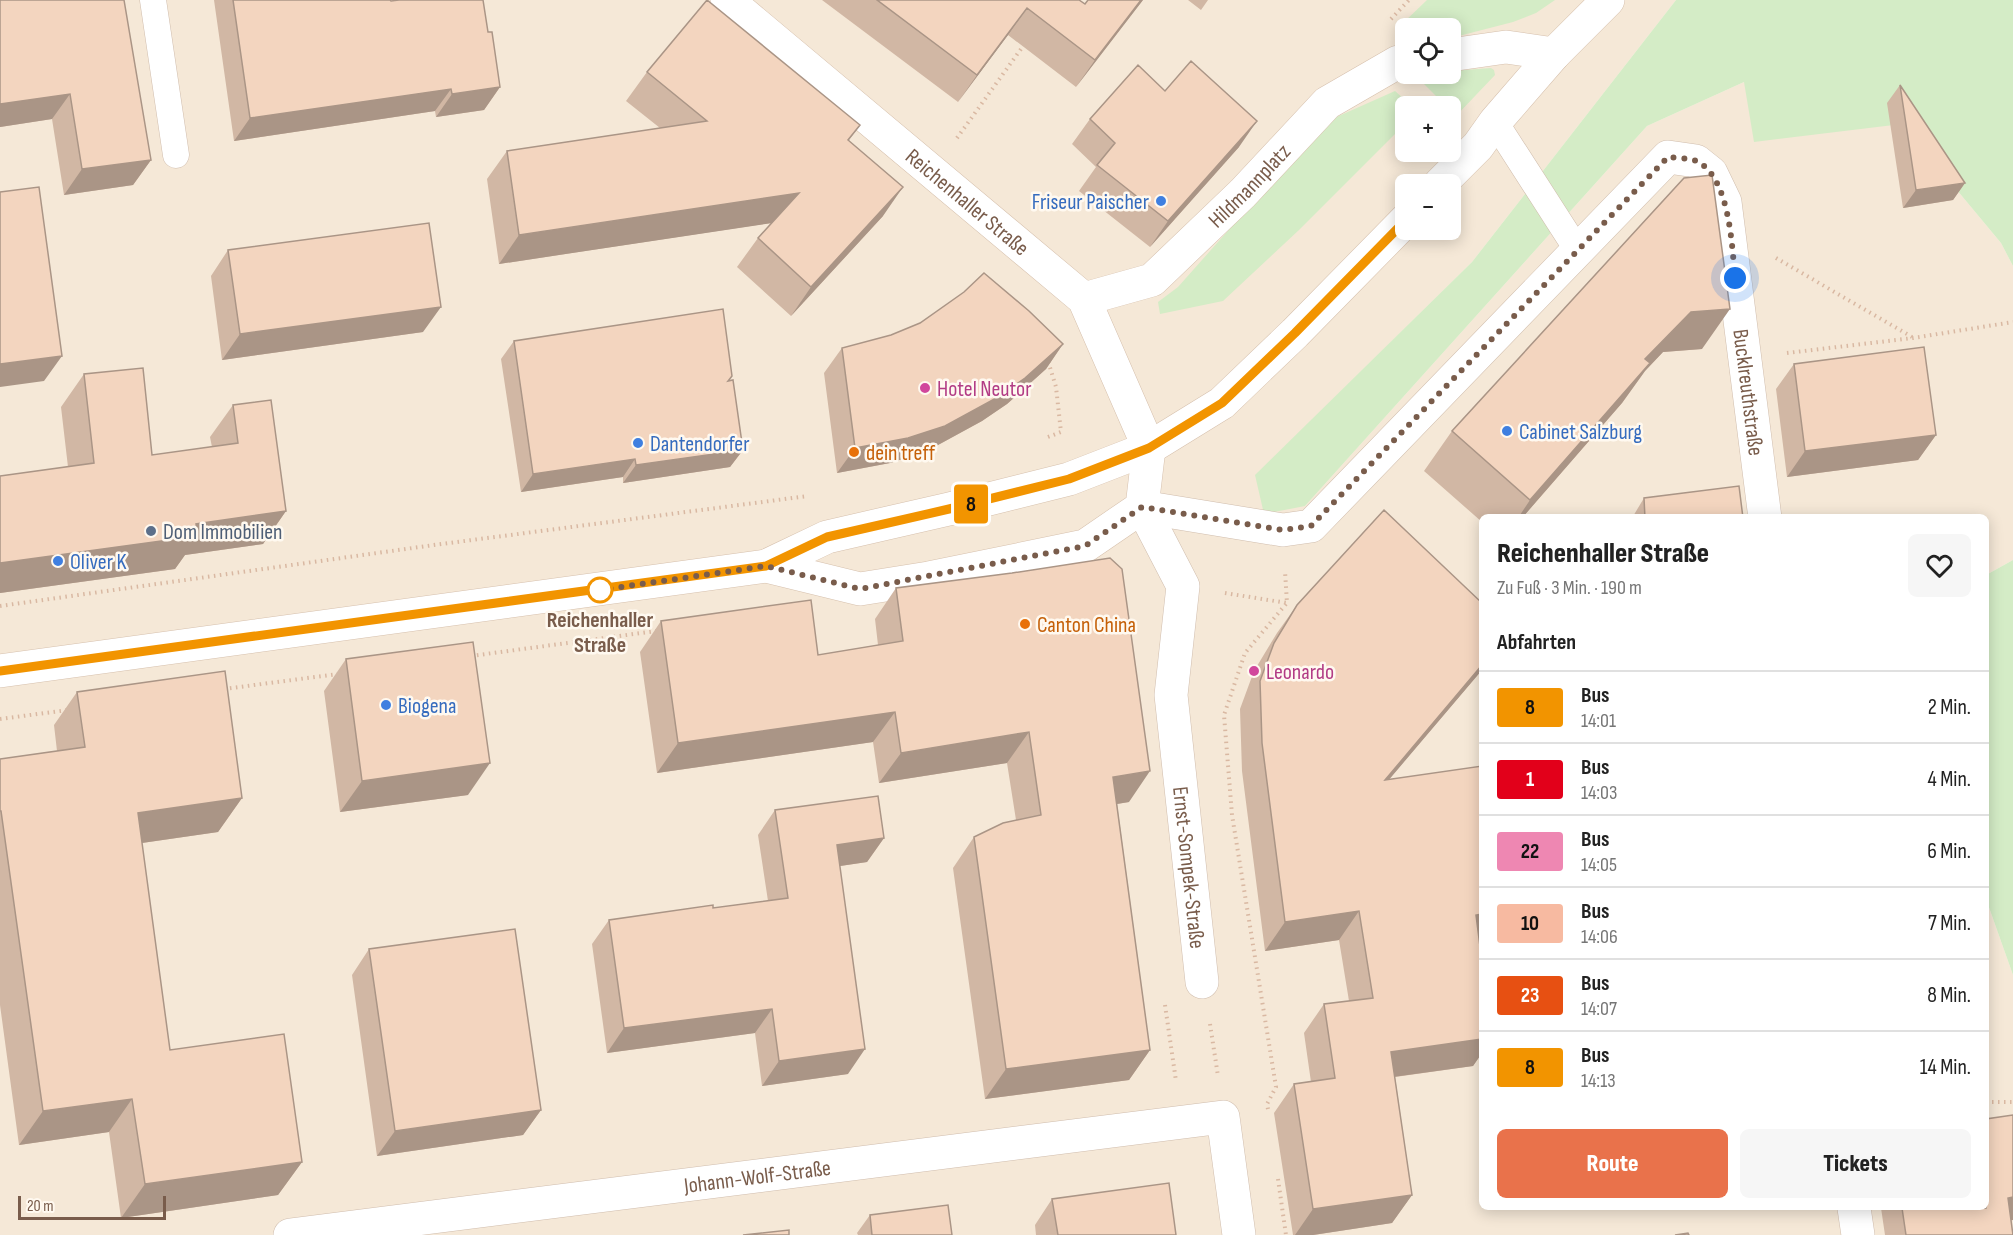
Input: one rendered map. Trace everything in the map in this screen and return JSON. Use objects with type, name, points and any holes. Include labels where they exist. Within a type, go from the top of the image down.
[{"type":"street","name":"Reichenhaller Straße","points":[[727,0],[1084,299],[1149,448]]},
{"type":"street","points":[[1450,174],[1478,146],[1495,122],[1554,54],[1608,0]]},
{"type":"street","points":[[1461,53],[1506,47],[1554,54]]},
{"type":"street","name":"Hildmannplatz","points":[[1084,299],[1152,280],[1243,193],[1327,103],[1395,64]]},
{"type":"street","name":"Bucklreuthstraße","points":[[1578,252],[1668,157],[1696,161],[1711,173],[1725,202],[1730,231],[1764,514]]},
{"type":"street","points":[[0,671],[766,566],[827,537],[1069,479],[1149,448],[1222,403],[1395,231]]},
{"type":"street","points":[[766,566],[860,589],[1085,546],[1142,507],[1283,530],[1311,526],[1578,252]]},
{"type":"street","points":[[1142,507],[1149,448]]},
{"type":"street","name":"Ernst-Sompek-Straße","points":[[1142,507],[1183,586],[1171,695],[1202,982]]},
{"type":"street","points":[[1223,1118],[1239,1235]]},
{"type":"street","name":"Johann-Wolf-Straße","points":[[290,1235],[1223,1118]]},
{"type":"street","points":[[1854,1210],[1858,1235]]},
{"type":"lane","points":[[153,0],[176,155]]},
{"type":"lane","points":[[1495,122],[1578,252]]},
{"type":"path","points":[[932,172],[1028,38]]},
{"type":"path","points":[[1730,231],[1913,338]]},
{"type":"path","points":[[1744,358],[1913,338],[2013,322]]},
{"type":"path","points":[[1046,352],[1056,387],[1060,432]]},
{"type":"path","points":[[0,606],[817,494]]},
{"type":"path","points":[[1269,1115],[1267,1104],[1276,1088],[1232,815],[1224,715],[1245,653],[1287,603]]},
{"type":"path","points":[[471,656],[659,631]]},
{"type":"path","points":[[213,691],[342,673]]},
{"type":"path","points":[[0,719],[71,710]]},
{"type":"path","points":[[1202,982],[1214,1046],[1223,1118]]},
{"type":"path","points":[[1989,1101],[2013,1102]]},
{"type":"path","points":[[1276,1169],[1286,1235]]},
{"type":"shaded area","points":[[0,0],[1676,0],[1472,262],[1256,475],[1305,506],[1647,126],[1744,82],[1902,124],[2001,243],[2013,266],[2013,560],[1989,573],[1989,514],[1479,514],[1479,1210],[1989,1210],[1989,907],[2013,975],[2013,1235],[0,1235]]},
{"type":"green space","points":[[1427,0],[1555,0],[1536,13],[1513,22],[1461,35],[1461,18],[1408,18]]},
{"type":"green space","points":[[1676,0],[2013,0],[2013,266],[2001,243],[1902,124],[1754,142],[1744,82],[1647,126],[1305,506],[1264,514],[1255,475],[1472,262]]},
{"type":"green space","points":[[1491,68],[1495,75],[1461,111],[1461,96],[1436,96],[1424,84],[1461,84],[1461,70]]},
{"type":"green space","points":[[1395,91],[1401,96],[1395,96],[1395,134],[1299,230],[1223,301],[1160,314],[1158,302],[1178,287],[1332,119]]},
{"type":"green space","points":[[2013,560],[2013,975],[1989,907],[1989,573]]},
{"type":"building","points":[[0,0],[124,0],[151,160],[82,169],[70,94],[0,104]]},
{"type":"building","points":[[233,0],[483,0],[488,32],[492,32],[500,87],[452,94],[451,89],[250,118]]},
{"type":"building","points":[[707,0],[860,125],[848,140],[903,187],[811,287],[758,238],[799,193],[519,235],[507,151],[707,121],[647,72]]},
{"type":"building","points":[[877,0],[1079,0],[1085,4],[1088,0],[1141,0],[1095,60],[1027,8],[977,75]]},
{"type":"building","points":[[1191,61],[1257,121],[1168,221],[1097,165],[1115,143],[1090,119],[1138,65],[1165,91]]},
{"type":"building","points":[[1900,85],[1965,183],[1916,190]]},
{"type":"building","points":[[1712,175],[1730,309],[1691,312],[1645,359],[1650,363],[1530,500],[1452,431],[1684,178]]},
{"type":"building","points":[[39,187],[62,356],[0,364],[0,192]]},
{"type":"building","points":[[429,223],[441,307],[240,334],[228,250]]},
{"type":"building","name":"Hotel Neutor","points":[[984,273],[1029,311],[1063,344],[1025,378],[1000,396],[945,426],[908,438],[855,448],[842,348],[891,335],[920,323],[964,292]]},
{"type":"building","points":[[723,309],[732,376],[728,381],[733,380],[743,450],[636,465],[635,459],[533,474],[514,341]]},
{"type":"building","points":[[1924,347],[1936,435],[1805,451],[1794,364]]},
{"type":"building","points":[[143,368],[152,455],[238,443],[233,405],[271,400],[286,511],[196,524],[198,536],[0,563],[0,476],[94,463],[84,374]]},
{"type":"building","points":[[1739,486],[1742,514],[1645,514],[1644,498]]},
{"type":"building","points":[[1384,510],[1479,600],[1479,669],[1385,780],[1479,766],[1479,914],[1476,915],[1479,938],[1479,1039],[1391,1052],[1412,1195],[1313,1209],[1294,1084],[1335,1078],[1324,1004],[1373,998],[1359,911],[1285,922],[1262,743],[1260,681],[1274,643],[1297,605]]},
{"type":"building","points":[[1110,558],[1122,569],[1150,771],[1113,777],[1150,1050],[1006,1069],[974,837],[1003,823],[1041,815],[1029,732],[901,753],[895,712],[678,743],[661,621],[811,600],[818,655],[903,641],[896,588]]},
{"type":"building","points":[[473,642],[490,763],[362,781],[346,659]]},
{"type":"building","points":[[225,671],[242,798],[138,813],[170,1050],[284,1034],[302,1162],[145,1184],[132,1099],[43,1111],[0,811],[0,759],[85,747],[77,692]]},
{"type":"building","points":[[878,796],[884,838],[837,845],[865,1049],[779,1061],[772,1009],[624,1028],[609,920],[713,905],[713,908],[788,898],[775,810]]},
{"type":"building","points":[[515,929],[541,1110],[395,1131],[369,949]]},
{"type":"building","points":[[2013,1115],[2013,1197],[2008,1198],[2013,1235],[1906,1235],[1902,1210],[1989,1210],[1989,1119]]},
{"type":"building","points":[[1169,1183],[1176,1235],[1058,1235],[1052,1199]]},
{"type":"building","points":[[948,1205],[952,1235],[872,1235],[870,1215]]},
{"type":"building","points":[[789,1230],[789,1235],[743,1235]]},
{"type":"bus line","name":"8","points":[[0,671],[766,566],[827,537],[1069,479],[1149,448],[1222,403],[1395,231]]},
{"type":"place","name":"Friseur Paischer","points":[[1161,201]]},
{"type":"place","name":"Hotel Neutor","points":[[925,388]]},
{"type":"place","name":"Cabinet Salzburg","points":[[1507,431]]},
{"type":"place","name":"Dantendorfer","points":[[638,443]]},
{"type":"place","name":"dein treff","points":[[854,452]]},
{"type":"place","name":"Dom Immobilien","points":[[151,531]]},
{"type":"place","name":"Oliver K","points":[[58,561]]},
{"type":"place","name":"Reichenhaller Straße","points":[[600,590]]},
{"type":"place","name":"Canton China","points":[[1025,624]]},
{"type":"place","name":"Leonardo","points":[[1254,671]]},
{"type":"place","name":"Biogena","points":[[386,705]]},
{"type":"route","points":[[600,590],[766,566],[860,589],[929,578],[1085,546],[1142,507],[1283,530],[1311,526],[1668,157],[1696,161],[1711,173],[1725,202],[1735,278]]}]
